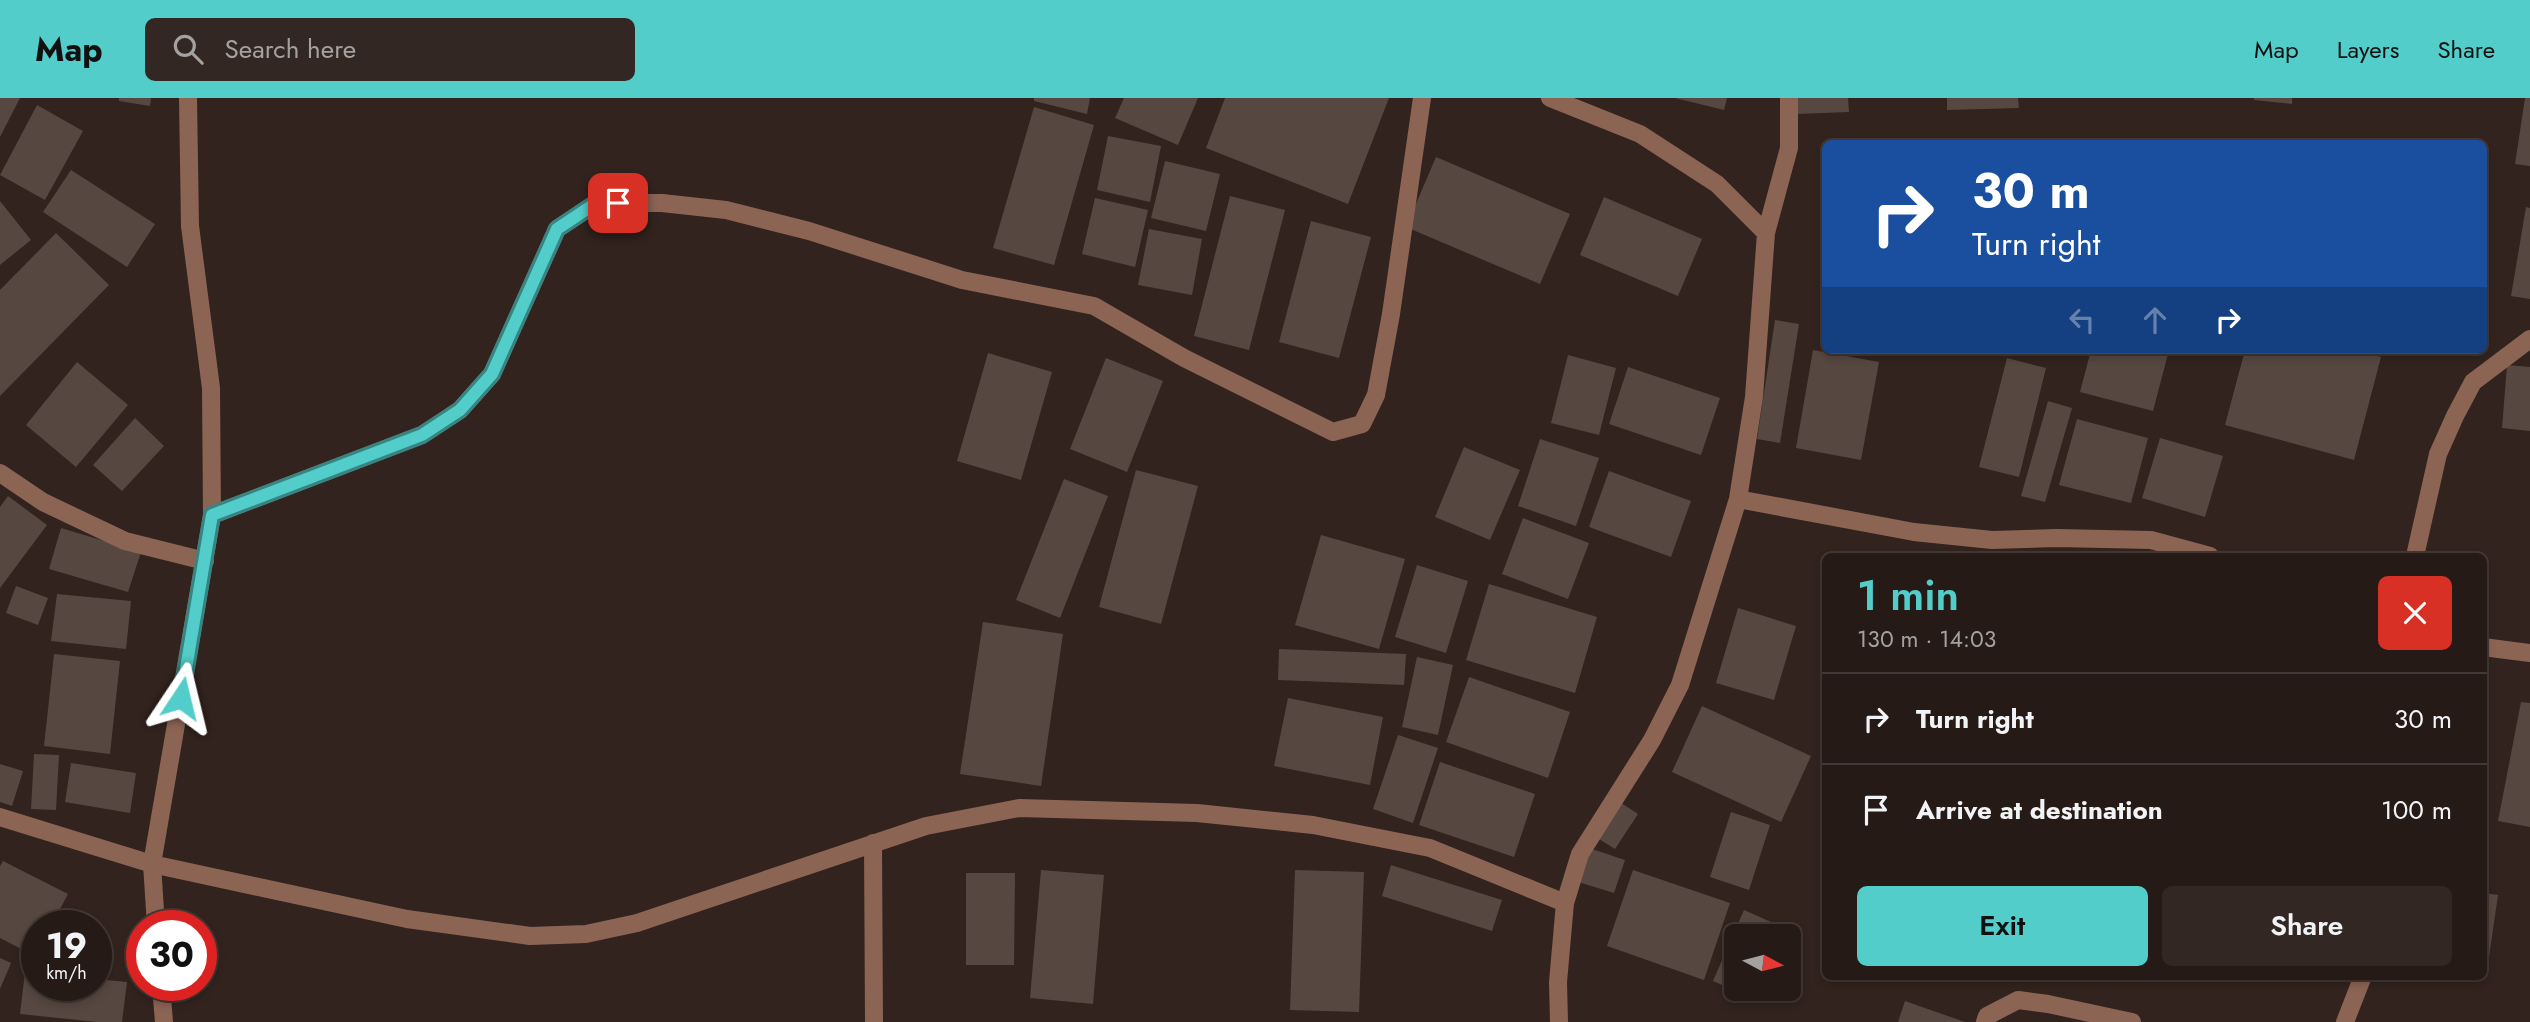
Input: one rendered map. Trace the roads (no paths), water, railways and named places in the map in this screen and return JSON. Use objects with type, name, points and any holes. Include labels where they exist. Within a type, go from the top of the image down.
[{"type":"street","points":[[155,910],[152,864],[212,515],[211,388],[190,226],[188,98]]},
{"type":"street","points":[[212,515],[422,435],[460,410],[492,374],[557,229],[596,203],[662,203],[726,210],[808,231],[962,280],[1094,306],[1184,358],[1333,432],[1362,424],[1376,395],[1391,314],[1422,98]]},
{"type":"street","points":[[1549,98],[1640,134],[1717,184],[1766,233]]},
{"type":"street","points":[[1559,1022],[1558,982],[1565,903],[1580,854],[1651,740],[1680,685],[1738,499],[1754,397],[1766,233],[1789,148],[1789,98]]},
{"type":"street","points":[[2416,553],[2438,454],[2473,382],[2530,338]]},
{"type":"street","points":[[0,473],[43,502],[125,541],[205,561]]},
{"type":"street","points":[[1738,499],[1914,532],[1992,540],[2151,540],[2199,553]]},
{"type":"street","points":[[2487,648],[2530,653]]},
{"type":"street","points":[[0,817],[152,864],[407,919],[530,936],[586,934],[637,923],[926,826],[1018,808],[1197,813],[1313,825],[1430,848],[1565,903]]},
{"type":"street","points":[[873,843],[874,1022]]},
{"type":"street","points":[[2344,1022],[2361,980]]},
{"type":"street","points":[[1985,1022],[1987,1016],[2018,1000],[2132,1022]]},
{"type":"street","points":[[162,1001],[164,1022]]}]
